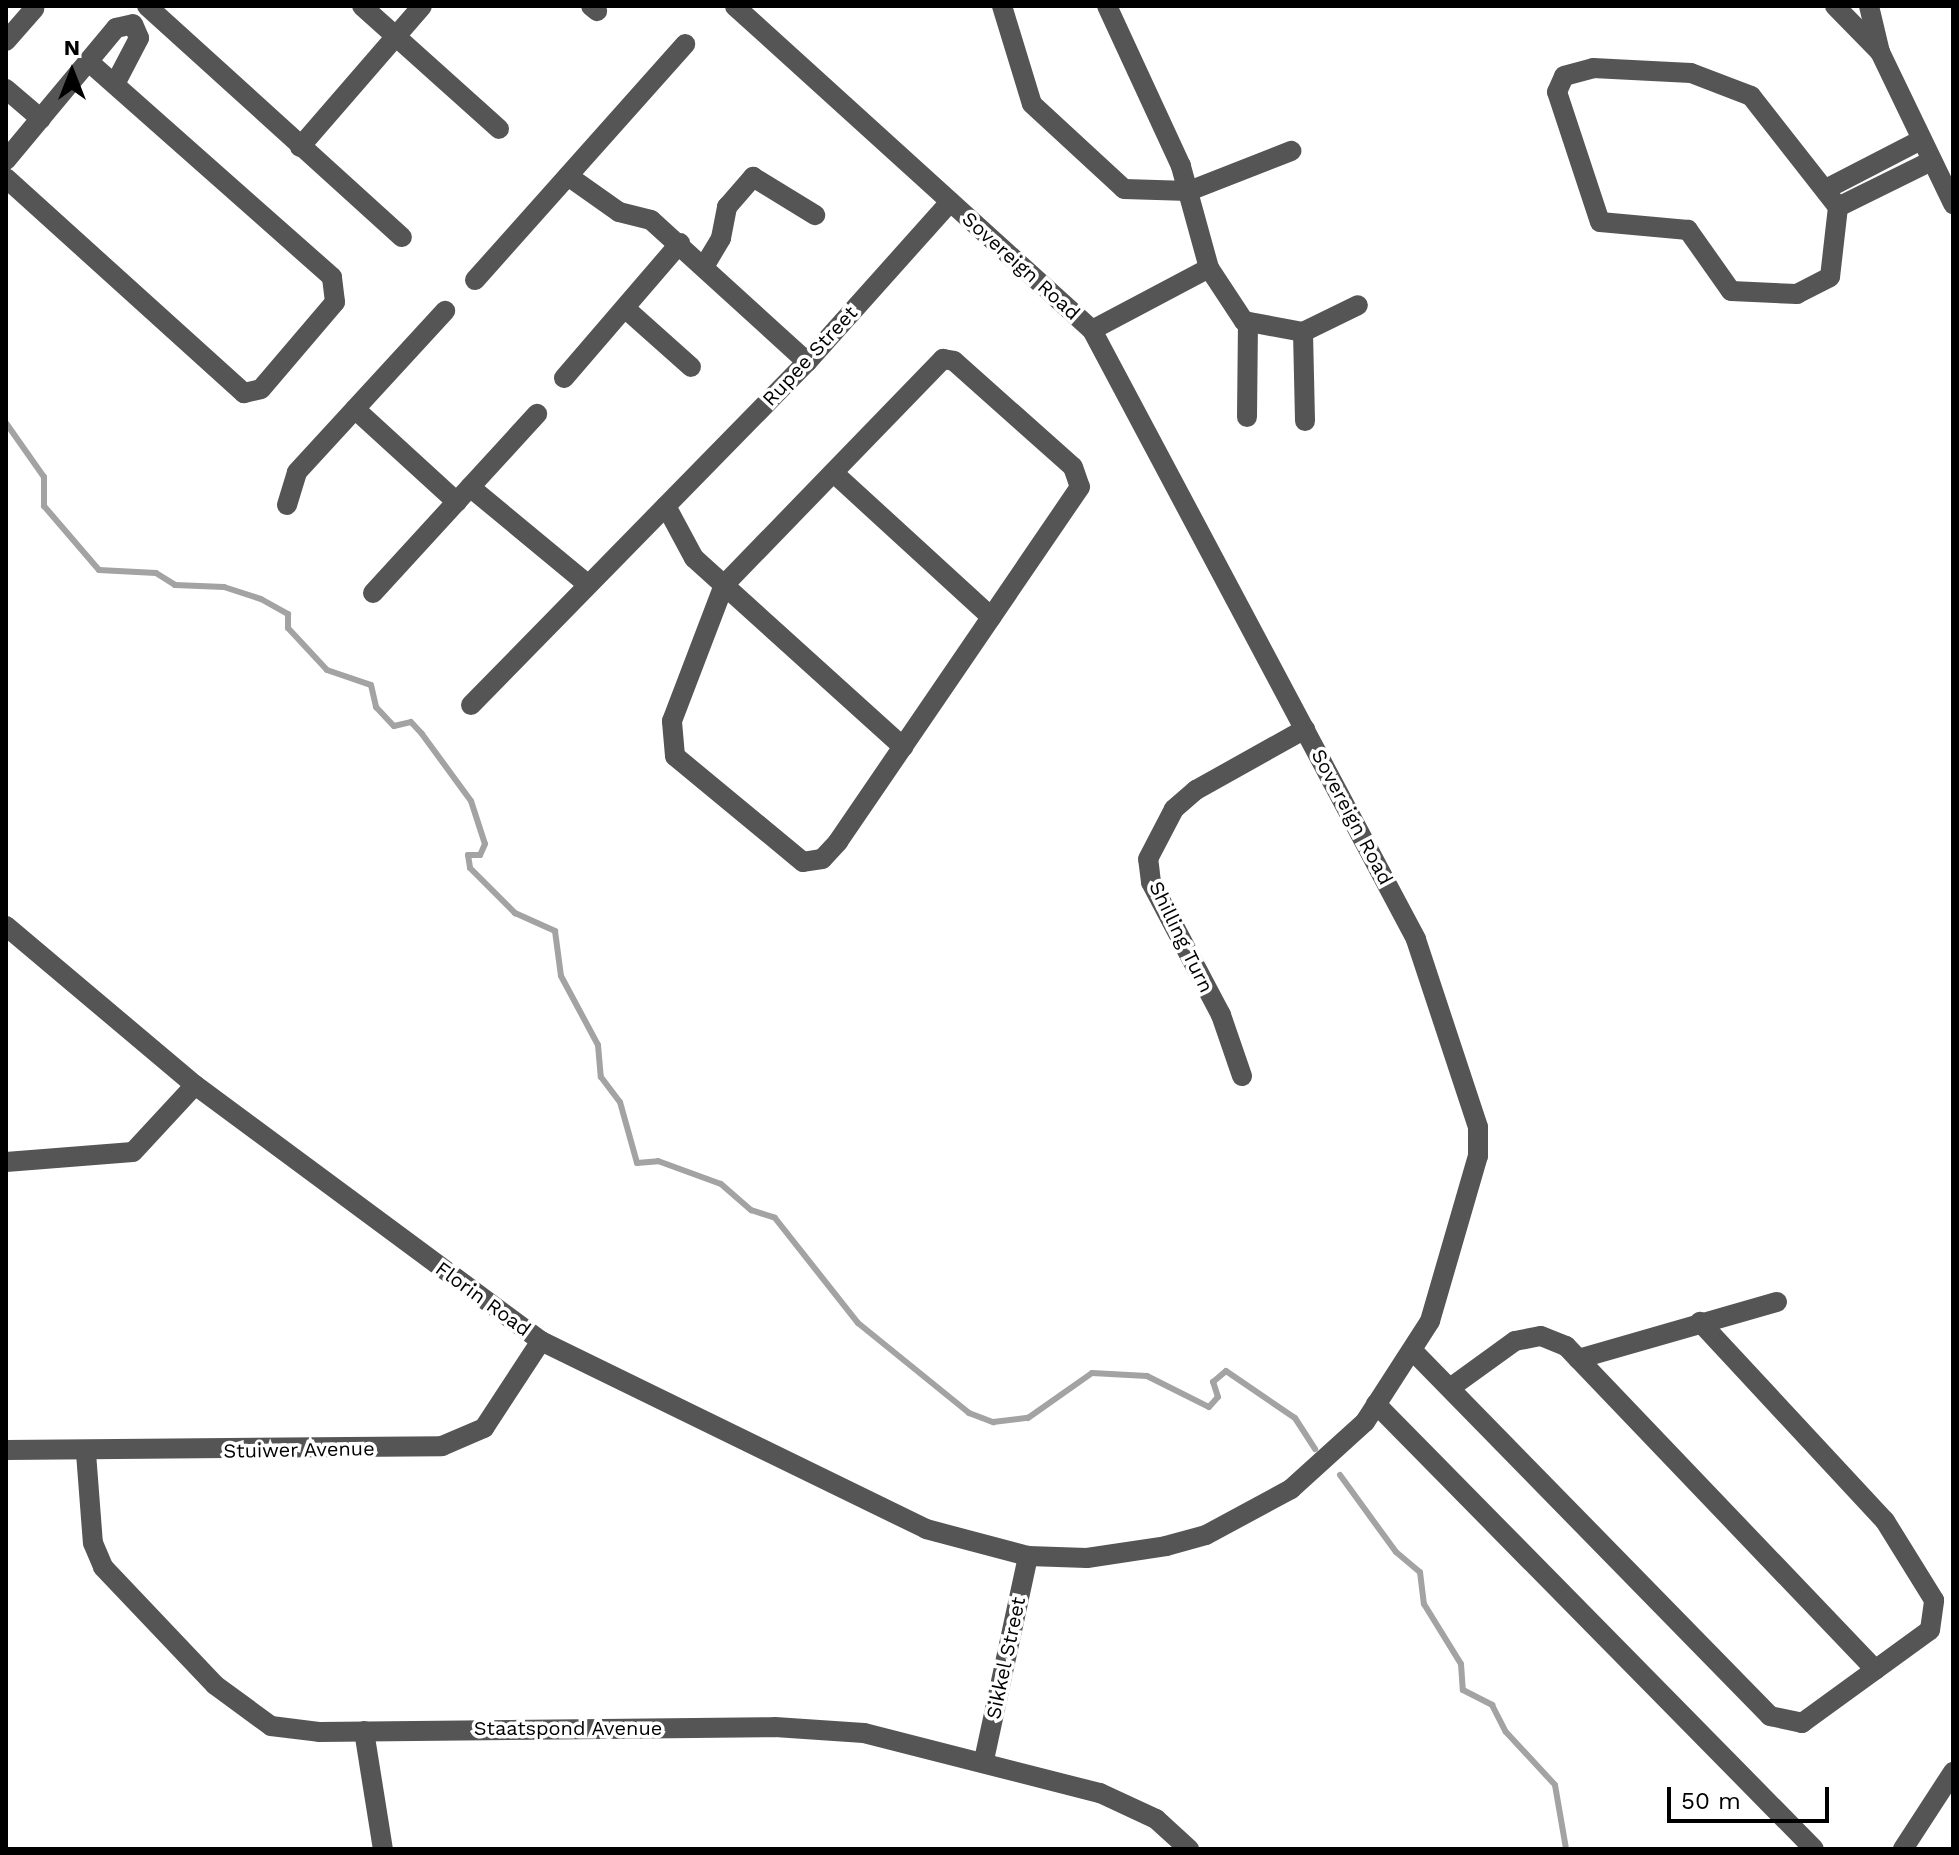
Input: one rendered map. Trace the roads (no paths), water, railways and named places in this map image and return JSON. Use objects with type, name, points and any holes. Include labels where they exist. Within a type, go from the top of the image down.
[{"type":"street","points":[[6,160],[116,28],[133,24],[146,6],[402,237]]},
{"type":"street","points":[[362,6],[499,129]]},
{"type":"street","points":[[300,147],[422,6]]},
{"type":"street","name":"Sovereign Road","points":[[735,6],[1092,330],[1416,939],[1478,1127],[1478,1156],[1448,1264],[1413,1351],[1376,1404],[1324,1466],[1206,1535],[1124,1553],[1028,1556]]},
{"type":"street","points":[[1002,6],[1032,104],[1124,189],[1189,191],[1291,151]]},
{"type":"street","points":[[1107,6],[1189,191],[1209,268],[1248,322],[1247,417]]},
{"type":"street","points":[[1835,6],[1880,52]]},
{"type":"street","points":[[1869,6],[1880,52],[1953,204]]},
{"type":"street","points":[[6,41],[34,9]]},
{"type":"street","points":[[115,84],[139,38],[133,24]]},
{"type":"street","points":[[475,280],[685,44]]},
{"type":"street","points":[[6,178],[244,393],[261,389],[335,302],[337,287],[89,62]]},
{"type":"street","points":[[1593,68],[1668,69],[1723,81],[1751,96],[1826,189],[1838,207],[1836,255],[1818,287],[1797,294],[1731,291],[1688,230],[1600,222],[1558,104],[1558,82],[1593,68]]},
{"type":"street","points":[[6,89],[41,119]]},
{"type":"street","points":[[1826,189],[1921,140]]},
{"type":"street","points":[[1838,207],[1931,161]]},
{"type":"street","points":[[568,176],[680,243],[807,362]]},
{"type":"street","points":[[705,265],[721,238],[727,207],[753,177],[815,215]]},
{"type":"street","name":"Rupee Street","points":[[471,705],[585,582],[666,506],[807,362],[950,202]]},
{"type":"street","points":[[564,378],[680,243]]},
{"type":"street","points":[[1092,330],[1209,268]]},
{"type":"street","points":[[1248,322],[1303,332],[1358,305]]},
{"type":"street","points":[[626,309],[691,367]]},
{"type":"street","points":[[287,505],[297,472],[445,311]]},
{"type":"street","points":[[1303,332],[1305,421]]},
{"type":"street","points":[[943,359],[954,361],[1073,467],[1080,487],[838,842],[813,863],[794,858],[688,771],[669,734],[724,585],[835,474],[943,359]]},
{"type":"street","points":[[355,409],[463,494],[585,582]]},
{"type":"street","points":[[373,593],[537,414]]},
{"type":"street","points":[[835,474],[991,617]]},
{"type":"street","points":[[666,506],[694,558],[903,747]]},
{"type":"street","name":"Shilling Turn","points":[[1242,1076],[1221,1015],[1151,882],[1148,859],[1174,809],[1196,790],[1305,729]]},
{"type":"street","name":"Florin Road","points":[[6,926],[195,1085],[541,1341],[926,1529],[1028,1556]]},
{"type":"street","points":[[6,1162],[133,1152],[195,1085]]},
{"type":"street","points":[[1578,1359],[1777,1302]]},
{"type":"street","points":[[1413,1351],[1770,1716],[1793,1724],[1815,1720],[1934,1624],[1934,1600],[1918,1567],[1885,1521],[1700,1322]]},
{"type":"street","points":[[1450,1388],[1531,1336],[1553,1339],[1578,1359],[1876,1670]]},
{"type":"street","name":"Stuiwer Avenue","points":[[6,1450],[86,1453],[459,1442],[499,1410],[541,1341]]},
{"type":"street","points":[[1376,1404],[1814,1849]]},
{"type":"street","name":"Staatspond Avenue","points":[[86,1453],[93,1543],[103,1567],[215,1685],[271,1726],[364,1731],[775,1727],[864,1733],[984,1760],[1131,1806],[1189,1849]]},
{"type":"street","name":"Sikkel Street","points":[[984,1760],[1028,1556]]},
{"type":"street","points":[[364,1731],[383,1849]]},
{"type":"street","points":[[1903,1849],[1953,1772]]},
{"type":"waterway","points":[[6,423],[44,477],[44,506],[99,570],[156,573],[175,585],[224,587],[261,599],[288,614],[288,628],[327,670],[371,685],[376,707],[394,726],[411,722],[422,734],[471,801],[485,844],[480,855],[468,855],[470,868],[515,913],[555,931],[561,976],[598,1045],[601,1077],[620,1102],[637,1163],[658,1161],[721,1184],[751,1210],[775,1218],[858,1323],[969,1413],[993,1422],[1028,1418],[1092,1373],[1147,1376],[1209,1407],[1218,1397],[1213,1382],[1226,1371],[1295,1418],[1315,1449]]},
{"type":"waterway","points":[[1340,1475],[1396,1552],[1420,1572],[1424,1604],[1461,1664],[1463,1690],[1492,1705],[1506,1732],[1555,1785],[1566,1849]]}]
